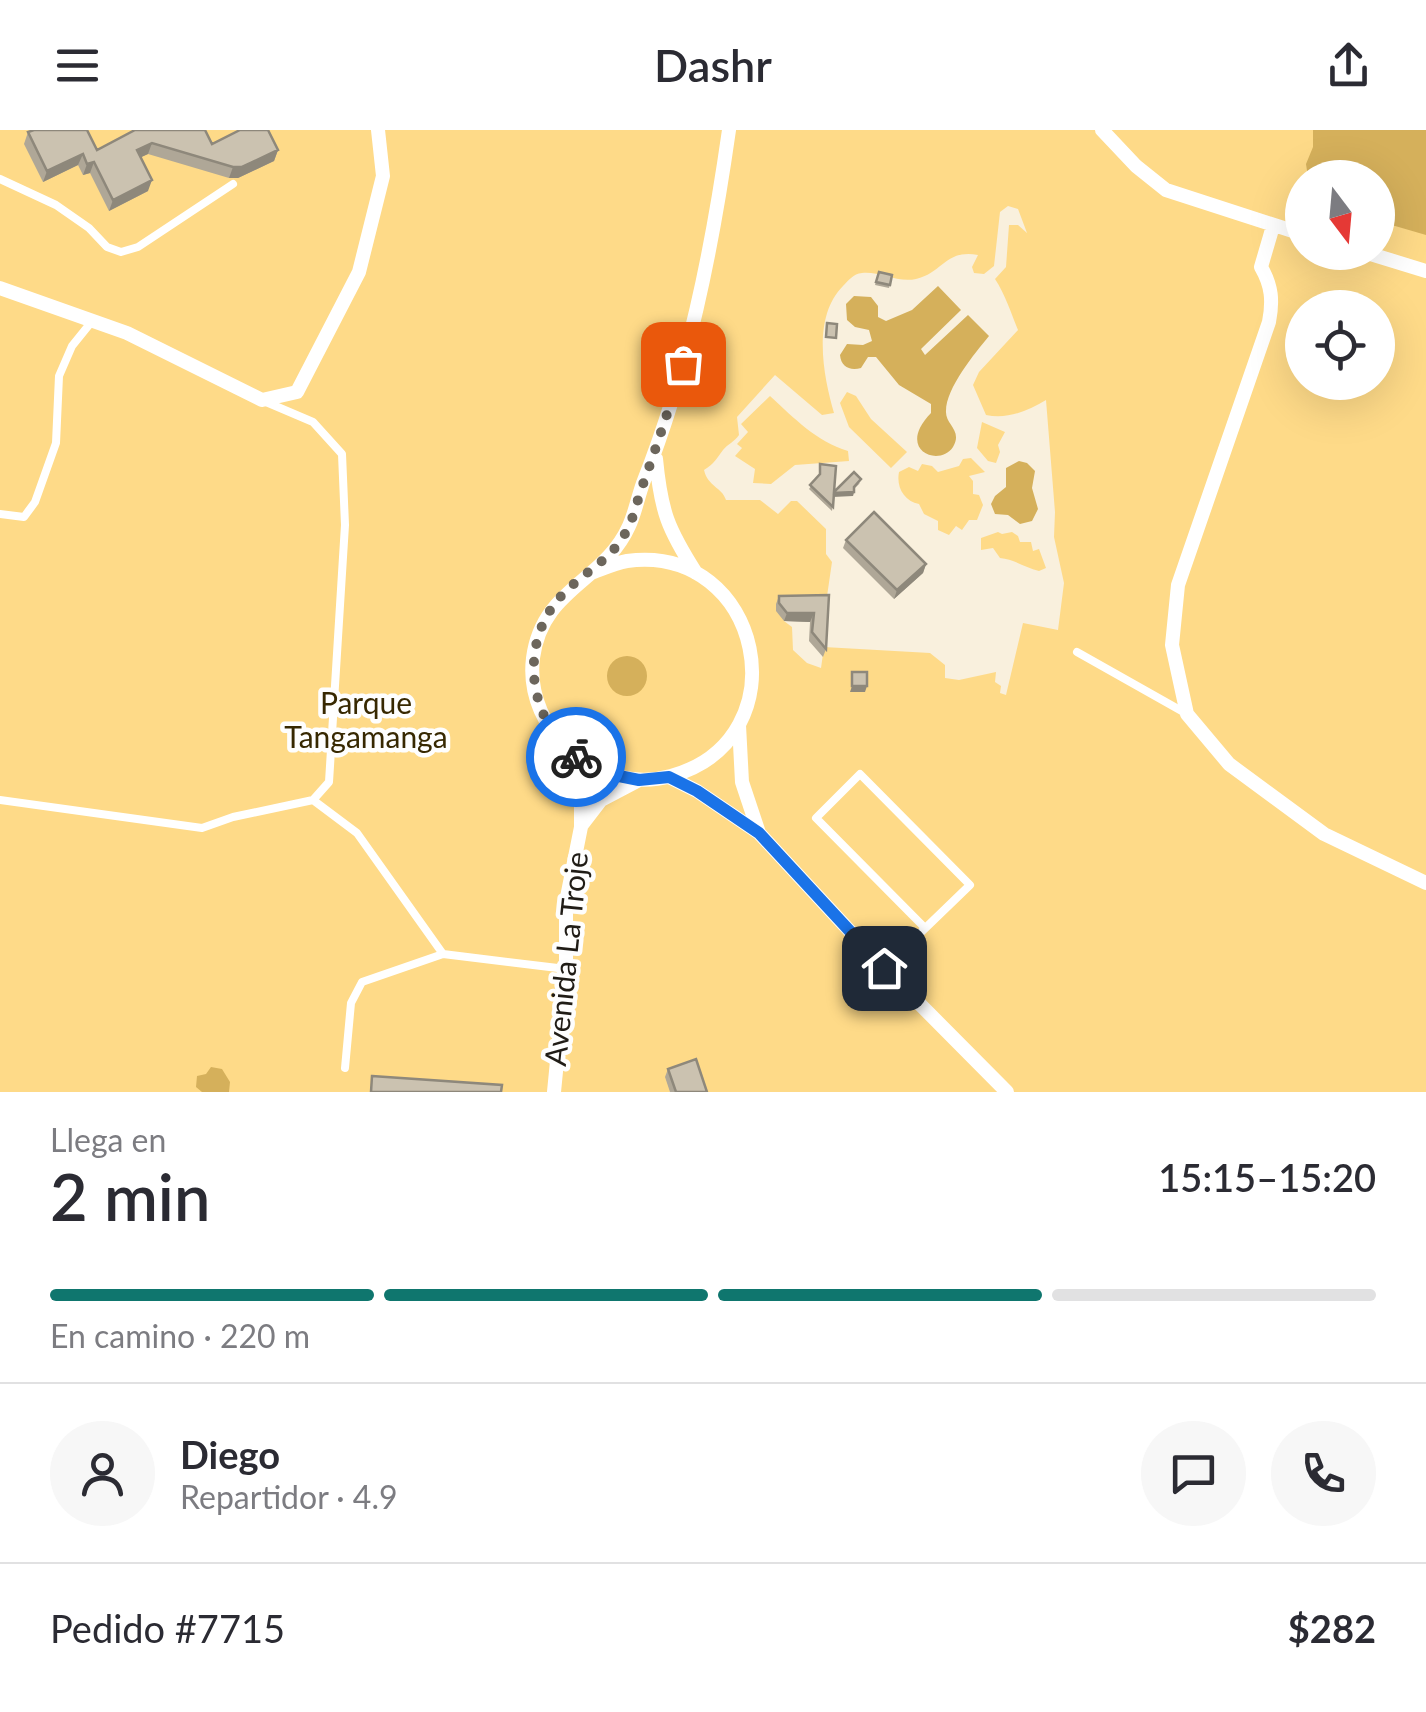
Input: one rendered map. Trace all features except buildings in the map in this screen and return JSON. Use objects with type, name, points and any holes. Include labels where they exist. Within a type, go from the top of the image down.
[{"type":"street","points":[[0,288],[127,333],[262,400],[297,392],[359,272],[383,176],[378,130]]},
{"type":"street","points":[[656,454],[660,494],[670,532],[696,573],[726,597],[746,629],[754,666],[750,696],[739,725],[721,748],[669,777],[639,780],[604,773],[572,755],[549,728],[535,695],[533,659],[542,624],[562,595],[615,551],[629,526],[656,454],[709,257],[729,130]]},
{"type":"street","points":[[1102,130],[1136,166],[1166,190],[1285,229]]},
{"type":"street","points":[[1273,226],[1261,267],[1269,280],[1273,300],[1268,322],[1178,585],[1172,645],[1187,714],[1230,764],[1324,834],[1426,883]]},
{"type":"street","points":[[1395,262],[1426,271]]},
{"type":"street","points":[[591,573],[626,561],[662,561],[696,573]]},
{"type":"street","points":[[739,725],[742,782],[759,833]]},
{"type":"street","name":"Avenida La Troje","points":[[554,1092],[566,969],[566,902],[580,827],[581,794],[572,755]]},
{"type":"street","points":[[669,777],[759,833],[884,968],[1008,1092]]},
{"type":"street","name":"Avenida La Troje","points":[[580,827],[601,800],[639,780]]},
{"type":"lane","points":[[0,179],[56,205],[89,228],[107,247],[122,252],[138,247],[232,184]]},
{"type":"lane","points":[[0,514],[24,517],[35,502],[56,443],[59,376],[72,346],[93,320]]},
{"type":"lane","points":[[0,800],[202,828],[233,817],[313,800],[328,782],[345,526],[342,454],[313,422],[262,400]]},
{"type":"lane","points":[[1078,652],[1187,714]]},
{"type":"lane","points":[[884,968],[926,928],[970,886],[860,774],[816,818],[926,928]]},
{"type":"lane","points":[[313,800],[357,833],[444,954]]},
{"type":"lane","points":[[345,1068],[351,1003],[362,982],[444,954],[566,969]]},
{"type":"green space","name":"Parque Tangamanga","points":[[0,130],[1426,130],[1426,1092],[0,1092]],"holes":[[[1008,206],[1018,209],[1027,233],[1018,225],[1009,225],[1006,267],[995,279],[1018,330],[979,372],[973,385],[986,415],[1010,415],[1046,400],[1054,537],[1064,583],[1058,630],[1023,623],[1006,695],[1000,693],[1001,686],[995,682],[996,672],[959,680],[945,678],[945,665],[930,653],[824,647],[821,668],[807,663],[793,650],[792,627],[784,621],[826,603],[832,562],[826,554],[826,529],[797,501],[791,501],[778,514],[760,500],[726,500],[704,470],[739,435],[737,417],[775,375],[822,415],[834,413],[826,381],[824,330],[833,299],[851,278],[868,273],[916,279],[951,258],[967,254],[978,255],[972,267],[974,273],[984,274],[994,266],[1000,212]]]},
{"type":"green space","points":[[847,392],[856,396],[871,419],[907,452],[891,468],[849,427],[840,403]]},
{"type":"green space","points":[[770,396],[816,435],[848,451],[849,461],[795,465],[771,484],[753,483],[755,469],[735,456],[742,448],[737,444],[748,432],[741,424]]},
{"type":"green space","points":[[982,422],[1005,432],[998,445],[996,463],[988,461],[977,448]]},
{"type":"green space","points":[[971,458],[985,472],[969,476],[973,494],[979,495],[983,505],[977,520],[969,520],[962,530],[956,526],[949,535],[938,530],[938,521],[924,514],[919,504],[905,497],[899,472],[909,467],[918,471],[922,464],[938,472]]},
{"type":"green space","points":[[1012,532],[1020,542],[1031,542],[1033,551],[1039,549],[1046,568],[1039,571],[1000,558],[993,548],[981,550],[981,538]]},
{"type":"shaded area","points":[[1313,130],[1426,130],[1426,235],[1395,226],[1395,160],[1308,160]]},
{"type":"shaded area","points":[[938,286],[961,310],[921,349],[925,355],[968,315],[989,336],[951,392],[946,416],[956,441],[947,453],[939,456],[923,452],[918,446],[917,437],[931,413],[931,404],[899,385],[876,357],[868,357],[861,368],[853,369],[844,365],[840,355],[847,344],[872,341],[869,330],[855,327],[847,320],[846,304],[854,296],[871,297],[878,306],[878,317],[886,321],[912,310]]},
{"type":"shaded area","points":[[1019,461],[1035,471],[1032,488],[1038,509],[1032,521],[1020,524],[1008,515],[995,514],[991,504],[1006,487],[1006,468]]},
{"type":"shaded area","points":[[627,656],[641,662],[647,676],[641,690],[627,696],[613,690],[607,676],[613,662]]},
{"type":"shaded area","points":[[211,1067],[222,1069],[230,1082],[229,1092],[202,1092],[196,1087],[197,1076],[206,1074]]},
{"type":"way so far","points":[[576,757],[549,728],[535,695],[533,659],[542,624],[562,595],[615,551],[629,526],[683,364]]},
{"type":"route","points":[[576,757],[604,773],[639,780],[669,777],[759,833],[884,968]]}]
